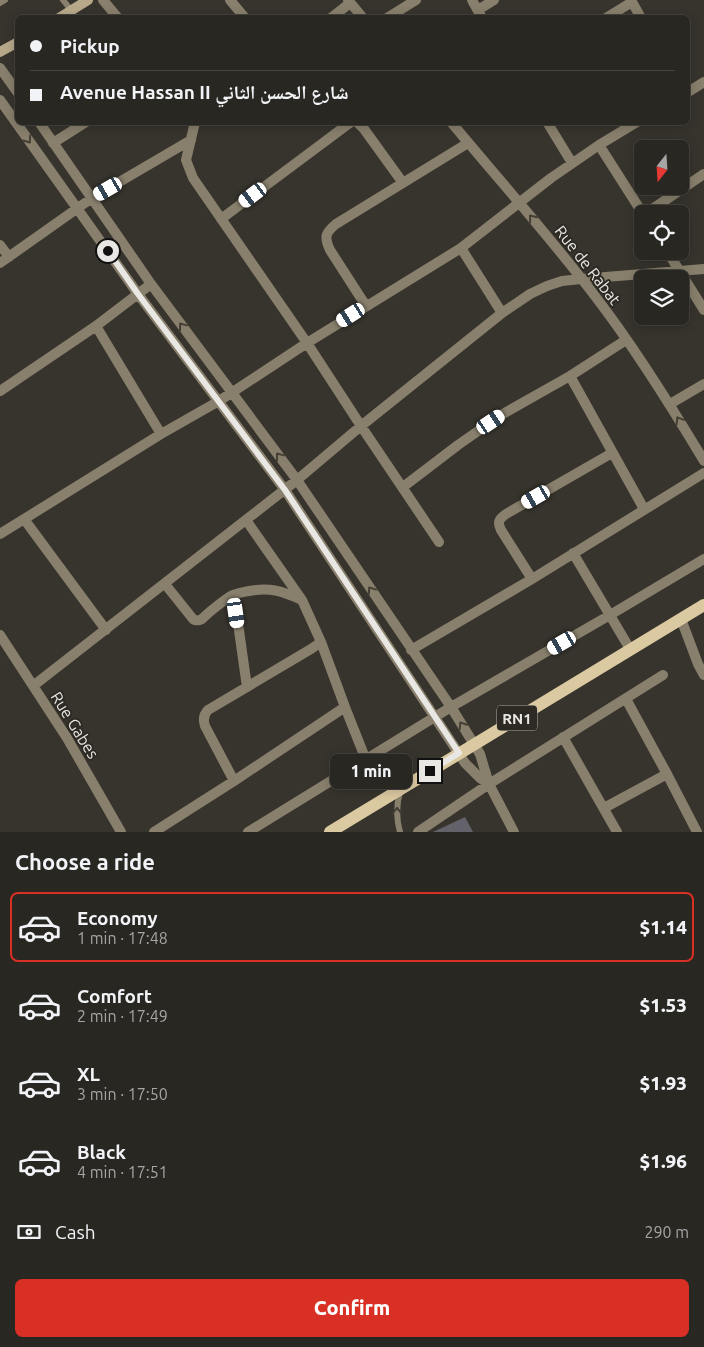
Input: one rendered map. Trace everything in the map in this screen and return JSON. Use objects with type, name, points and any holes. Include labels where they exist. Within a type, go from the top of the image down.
[{"type":"main road","points":[[64,15],[88,0]]},
{"type":"main road","points":[[0,52],[15,44]]},
{"type":"main road","name":"RN1","points":[[330,832],[704,605]]},
{"type":"street","points":[[103,0],[116,15]]},
{"type":"street","points":[[230,0],[242,15]]},
{"type":"street","points":[[392,15],[416,0]]},
{"type":"street","points":[[472,0],[480,14],[494,0]]},
{"type":"street","points":[[334,15],[349,1],[361,15]]},
{"type":"street","points":[[610,15],[631,1],[639,15]]},
{"type":"street","points":[[0,68],[15,89]]},
{"type":"street","points":[[690,91],[704,82]]},
{"type":"street","points":[[0,100],[15,121]]},
{"type":"street","points":[[18,125],[138,294],[285,490],[459,753],[472,771],[489,784]]},
{"type":"street","points":[[40,125],[152,284],[298,480],[451,707],[475,744],[484,764],[489,784],[514,832]]},
{"type":"street","points":[[53,143],[81,125]]},
{"type":"street","points":[[194,125],[186,156],[193,178],[307,343],[439,542]]},
{"type":"street","points":[[221,219],[347,125]]},
{"type":"street","points":[[360,125],[403,183]]},
{"type":"street","name":"Rue de Rabat","points":[[453,125],[598,300],[670,404],[704,462]]},
{"type":"street","points":[[549,125],[572,163]]},
{"type":"street","points":[[0,534],[161,434],[219,401],[307,343],[461,248],[572,163],[632,125]]},
{"type":"street","points":[[0,263],[92,198],[191,140]]},
{"type":"street","points":[[366,306],[330,250],[326,241],[326,234],[336,224],[468,143]]},
{"type":"street","points":[[599,145],[638,205]]},
{"type":"street","points":[[658,205],[704,174]]},
{"type":"street","points":[[0,245],[9,257]]},
{"type":"street","points":[[461,248],[502,313]]},
{"type":"street","points":[[689,270],[704,269]]},
{"type":"street","points":[[33,686],[298,480],[361,426],[502,313],[530,294],[547,286],[581,278],[634,274]]},
{"type":"street","points":[[0,391],[96,326],[152,284]]},
{"type":"street","points":[[689,287],[704,310]]},
{"type":"street","points":[[96,326],[161,434]]},
{"type":"street","points":[[403,487],[488,424],[570,376],[626,340]]},
{"type":"street","points":[[570,376],[644,509]]},
{"type":"street","points":[[670,404],[704,384]]},
{"type":"street","points":[[532,580],[500,530],[499,520],[506,514],[612,453]]},
{"type":"street","points":[[411,650],[532,580],[704,473]]},
{"type":"street","points":[[24,519],[106,630]]},
{"type":"street","points":[[246,520],[302,600],[366,760]]},
{"type":"street","points":[[573,553],[630,649]]},
{"type":"street","points":[[248,832],[451,707],[704,559]]},
{"type":"street","points":[[165,584],[196,621],[202,619],[234,594],[266,589],[285,592],[302,600]]},
{"type":"street","points":[[234,594],[247,687]]},
{"type":"street","points":[[681,619],[701,662],[704,675]]},
{"type":"street","name":"Rue Gabes","points":[[0,635],[67,738],[121,832]]},
{"type":"street","points":[[234,781],[203,722],[204,716],[208,710],[311,650],[320,642]]},
{"type":"street","points":[[418,832],[489,784],[662,675]]},
{"type":"street","points":[[626,699],[668,774],[696,832]]},
{"type":"street","points":[[154,832],[345,707]]},
{"type":"street","points":[[563,738],[617,832]]},
{"type":"street","points":[[604,808],[668,774]]},
{"type":"lane","points":[[0,3],[5,0]]},
{"type":"lane","points":[[63,0],[71,10]]},
{"type":"lane","points":[[400,789],[396,810],[400,832]]},
{"type":"building","points":[[465,817],[473,832],[433,832]]},
{"type":"route","points":[[108,251],[285,490],[459,753],[430,771]]}]
